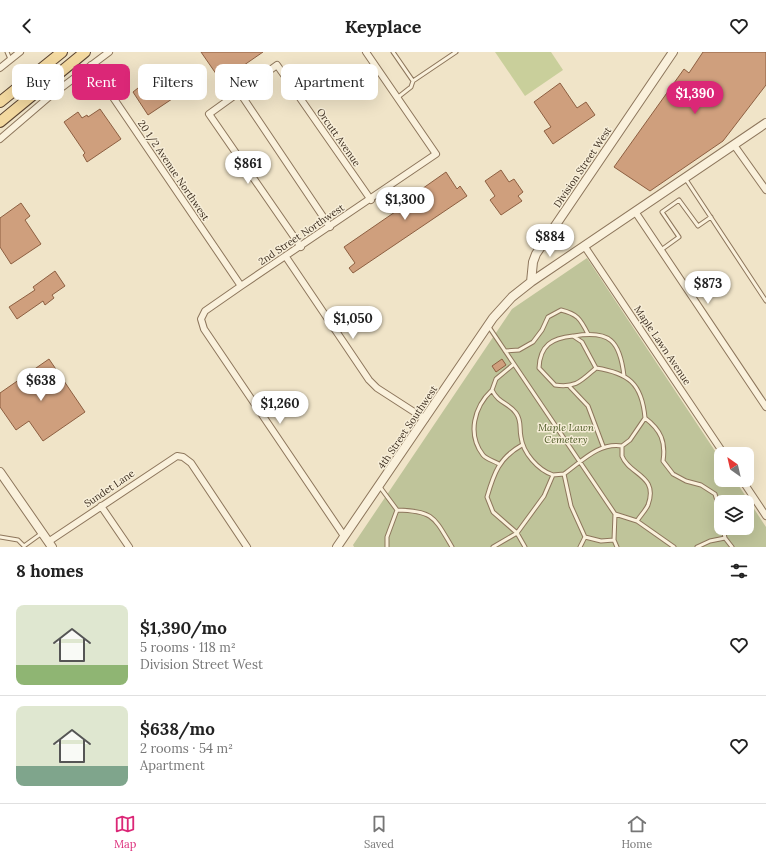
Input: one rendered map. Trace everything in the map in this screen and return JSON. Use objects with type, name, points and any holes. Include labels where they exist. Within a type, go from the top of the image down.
[{"type":"main road","points":[[0,102],[62,52]]},
{"type":"main road","points":[[0,122],[85,52]]},
{"type":"street","points":[[0,68],[20,52]]},
{"type":"street","points":[[92,64],[108,52]]},
{"type":"street","name":"Division Street West","points":[[531,282],[532,269],[536,254],[673,52]]},
{"type":"street","points":[[368,53],[397,98]]},
{"type":"street","name":"Orcutt Avenue","points":[[273,68],[277,65],[371,200]]},
{"type":"street","points":[[0,139],[72,80]]},
{"type":"street","name":"2nd Street Northwest","points":[[344,536],[204,329],[201,319],[205,311],[371,200],[436,154],[397,98]]},
{"type":"street","name":"20 1/2 Avenue Northwest","points":[[115,100],[241,286]]},
{"type":"street","points":[[230,100],[209,114],[301,246]]},
{"type":"street","points":[[245,100],[330,227]]},
{"type":"street","points":[[531,282],[636,213],[766,123]]},
{"type":"street","points":[[734,144],[766,190]]},
{"type":"street","points":[[636,213],[766,406]]},
{"type":"street","name":"Maple Lawn Avenue","points":[[585,247],[719,447]]},
{"type":"street","points":[[286,257],[370,380],[377,388],[425,419]]},
{"type":"street","name":"4th Street Southwest","points":[[337,547],[490,322],[512,297],[531,282]]},
{"type":"street","name":"Sundet Lane","points":[[50,544],[101,506],[176,456],[183,457],[191,463],[246,547]]},
{"type":"street","points":[[1,476],[50,544]]},
{"type":"street","points":[[747,487],[766,516]]},
{"type":"street","points":[[101,506],[129,547]]},
{"type":"lane","points":[[7,52],[10,60]]},
{"type":"lane","points":[[393,52],[413,81]]},
{"type":"lane","points":[[397,98],[411,87],[413,81],[456,52]]},
{"type":"lane","points":[[685,178],[766,301]]},
{"type":"lane","points":[[661,250],[680,237],[662,212],[679,200],[698,226],[710,217]]},
{"type":"lane","points":[[505,351],[519,350],[533,342],[542,330],[548,317],[560,310],[573,313],[582,321],[588,334]]},
{"type":"lane","points":[[490,322],[505,351],[615,514],[614,540],[617,547]]},
{"type":"lane","points":[[492,390],[496,399],[507,404],[516,413],[521,423],[522,446],[545,472],[553,475],[564,474],[604,446],[622,446],[630,440],[645,418],[644,406],[638,392],[630,380],[615,371],[596,368],[582,380],[570,387],[555,386],[540,368],[540,357],[548,343],[559,337],[602,334],[614,342],[622,357],[624,376]]},
{"type":"lane","points":[[573,336],[582,342],[596,368]]},
{"type":"lane","points":[[499,464],[483,456],[475,441],[473,423],[482,399],[492,390],[496,379],[514,364]]},
{"type":"lane","points":[[570,387],[588,406],[604,446]]},
{"type":"lane","points":[[645,418],[655,425],[662,437],[664,449],[663,461],[673,474],[686,481],[701,486],[715,495]]},
{"type":"lane","points":[[522,446],[511,452],[499,464],[486,497],[493,512],[517,532],[525,547]]},
{"type":"lane","points":[[622,446],[622,456],[631,467],[644,477],[650,488],[648,506],[636,521]]},
{"type":"lane","points":[[564,474],[571,506],[585,537]]},
{"type":"lane","points":[[493,547],[517,532],[544,496],[553,475]]},
{"type":"lane","points":[[379,485],[397,510],[423,512],[431,516],[452,547]]},
{"type":"lane","points":[[387,547],[386,536],[397,510]]},
{"type":"lane","points":[[615,514],[636,521],[674,547]]},
{"type":"lane","points":[[0,537],[18,540],[24,546],[42,533]]},
{"type":"lane","points":[[724,535],[732,547]]},
{"type":"lane","points":[[585,537],[601,541],[614,540]]},
{"type":"lane","points":[[580,547],[585,537]]},
{"type":"lane","points":[[697,547],[710,541],[725,538]]},
{"type":"green space","points":[[495,52],[551,52],[563,70],[525,96]]},
{"type":"green space","name":"Maple Lawn Cemetery","points":[[587,258],[714,449],[714,487],[740,487],[745,495],[714,495],[714,535],[754,535],[754,509],[766,527],[766,547],[354,547],[353,545],[512,309]]},
{"type":"building","points":[[201,52],[263,52],[246,64],[215,64],[215,72]]},
{"type":"building","points":[[703,52],[766,52],[766,85],[723,141],[650,191],[614,167],[684,69],[689,73]]},
{"type":"building","points":[[560,83],[577,108],[586,102],[595,115],[553,144],[544,131],[551,127],[534,102]]},
{"type":"building","points":[[138,88],[138,100],[133,92]]},
{"type":"building","points":[[138,100],[170,100],[148,115]]},
{"type":"building","points":[[100,109],[121,139],[87,162],[83,155],[85,153],[64,122],[78,112],[82,118],[87,115],[88,117]]},
{"type":"building","points":[[501,170],[509,182],[514,179],[523,192],[518,196],[522,201],[501,215],[490,200],[495,196],[485,181]]},
{"type":"building","points":[[446,172],[457,189],[460,186],[467,196],[353,273],[349,268],[355,263],[344,247],[411,201],[409,198]]},
{"type":"building","points":[[21,203],[30,216],[25,220],[41,244],[11,264],[0,247],[0,218]]},
{"type":"building","points":[[55,271],[65,286],[52,295],[54,298],[45,305],[43,301],[17,319],[9,307],[35,290],[33,287]]},
{"type":"building","points":[[49,359],[85,412],[43,441],[29,421],[16,430],[0,407],[0,393]]},
{"type":"building","points":[[502,359],[506,365],[496,372],[492,366]]}]
